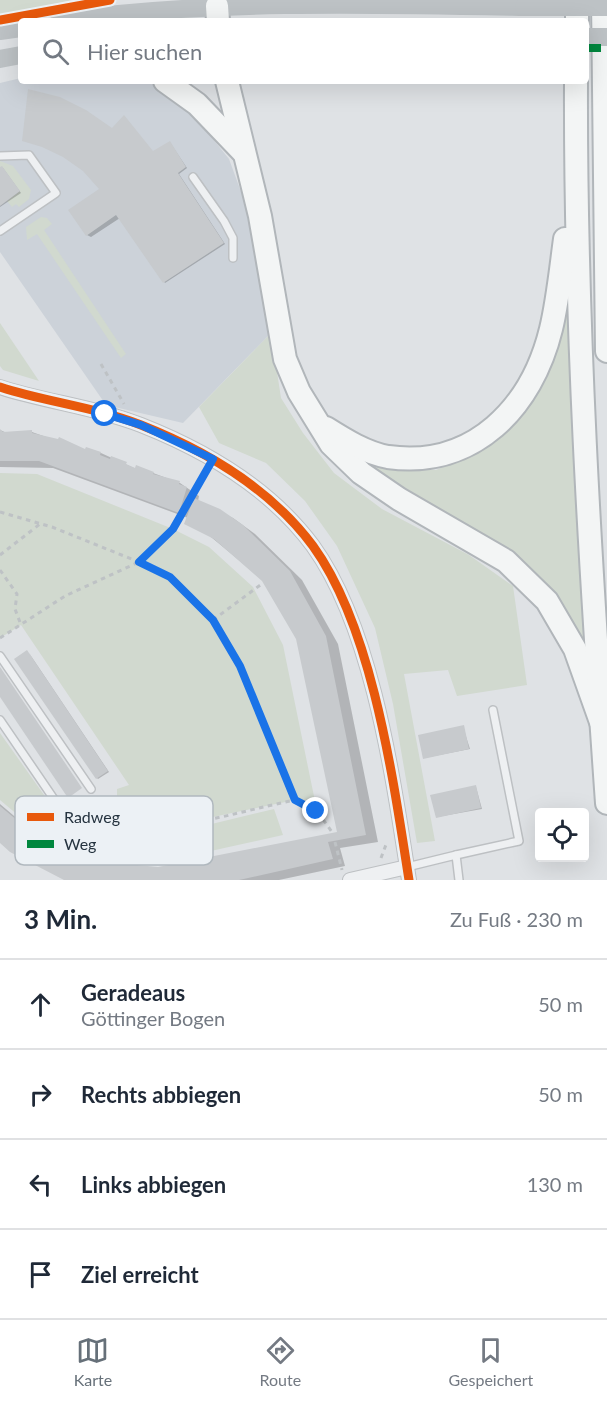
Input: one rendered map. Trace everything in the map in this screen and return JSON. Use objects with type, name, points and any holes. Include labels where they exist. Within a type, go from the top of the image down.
[{"type":"highway","points":[[577,0],[577,18]]},
{"type":"highway","points":[[603,0],[607,351]]},
{"type":"highway","points":[[169,84],[197,104],[243,152]]},
{"type":"highway","points":[[228,84],[260,216],[285,359],[299,392],[340,454],[361,473],[399,499],[506,561],[547,601],[575,649],[601,722]]},
{"type":"highway","points":[[576,84],[578,318],[590,586],[607,803]]},
{"type":"highway","points":[[320,424],[355,446],[388,457],[434,457],[460,450],[477,442],[493,430],[521,399],[539,363],[551,330],[576,158]]},
{"type":"main road","points":[[126,18],[217,14],[332,4],[607,8]]},
{"type":"main road","points":[[0,31],[18,28]]},
{"type":"main road","points":[[589,37],[607,37]]},
{"type":"main road","points":[[0,59],[18,56]]},
{"type":"street","points":[[0,387],[134,423],[210,465],[231,468],[258,488],[314,547],[338,588],[352,622],[368,673],[390,767],[408,873],[348,872]]},
{"type":"lane","points":[[0,156],[29,155],[56,193],[0,231]]},
{"type":"lane","points":[[193,177],[233,238],[233,258]]},
{"type":"lane","points":[[0,656],[91,789]]},
{"type":"lane","points":[[408,873],[456,855],[519,841],[494,710]]},
{"type":"lane","points":[[0,720],[52,796]]},
{"type":"lane","points":[[456,855],[459,880]]},
{"type":"path","points":[[101,364],[134,423]]},
{"type":"path","points":[[196,465],[210,465]]},
{"type":"path","points":[[210,465],[215,476]]},
{"type":"path","points":[[0,638],[64,596],[139,562],[173,529],[210,465]]},
{"type":"path","points":[[0,512],[40,524],[139,562],[170,577],[213,620],[240,666],[295,800]]},
{"type":"path","points":[[0,555],[40,524]]},
{"type":"path","points":[[0,570],[17,594],[15,609],[21,625]]},
{"type":"path","points":[[213,620],[263,583]]},
{"type":"path","points":[[213,817],[295,800],[316,811],[332,832]]},
{"type":"path","points":[[378,861],[387,841]]},
{"type":"path","points":[[335,842],[348,872],[345,880]]},
{"type":"shaded area","points":[[0,0],[72,0],[0,16]]},
{"type":"shaded area","points":[[18,79],[18,84],[151,84],[189,109],[229,159],[251,219],[271,333],[183,423],[106,405],[0,252],[0,83]]},
{"type":"shaded area","points":[[0,161],[13,166],[31,190],[29,199],[19,207],[16,204],[12,207],[7,201],[20,191],[0,167]]},
{"type":"shaded area","points":[[41,217],[47,218],[52,224],[44,230],[126,354],[121,358],[37,234],[27,240],[26,227]]},
{"type":"shaded area","points":[[569,275],[585,652],[554,595],[349,451],[394,467],[436,470],[479,452],[509,426]]},
{"type":"shaded area","points":[[0,323],[39,381],[3,370],[0,366]]},
{"type":"shaded area","points":[[271,333],[281,398],[303,433],[334,473],[382,509],[469,555],[513,586],[527,685],[457,696],[448,670],[404,674],[435,841],[417,843],[393,704],[375,628],[337,546],[305,501],[266,463],[219,443],[199,407]]},
{"type":"shaded area","points":[[0,473],[37,474],[173,529],[209,547],[253,587],[283,645],[317,811],[295,800],[213,817],[213,796],[117,796],[117,789],[129,785],[21,625],[0,638]]},
{"type":"shaded area","points":[[0,733],[45,796],[15,796],[15,813],[0,800]]},
{"type":"shaded area","points":[[274,809],[283,835],[213,850],[213,824]]},
{"type":"building","points":[[28,89],[60,97],[86,110],[112,128],[124,115],[153,151],[170,141],[186,167],[178,173],[224,243],[163,283],[116,215],[86,236],[68,210],[99,189],[83,171],[63,157],[22,141]]},
{"type":"building","points":[[2,166],[20,191],[0,206],[0,167]]},
{"type":"building","points":[[0,429],[3,432],[32,430],[32,433],[58,439],[59,437],[85,449],[86,447],[101,452],[100,455],[110,459],[111,456],[135,468],[136,465],[154,472],[153,474],[180,481],[179,484],[187,487],[179,513],[39,461],[0,461]]},
{"type":"building","points":[[194,498],[220,509],[243,525],[290,571],[326,636],[366,835],[328,842],[333,859],[239,880],[64,880],[35,865],[158,867],[213,865],[213,856],[337,832],[296,639],[262,581],[214,539],[184,524]]},
{"type":"building","points":[[27,650],[108,771],[96,779],[14,659]]},
{"type":"building","points":[[0,667],[82,788],[71,796],[67,796],[0,697]]},
{"type":"building","points":[[464,725],[469,749],[423,759],[418,735]]},
{"type":"building","points":[[476,785],[481,808],[436,818],[430,795]]},
{"type":"building","points":[[0,806],[15,818],[15,855],[0,843]]},
{"type":"marked path","points":[[589,48],[607,48]]},
{"type":"cycle path","points":[[0,20],[110,0]]},
{"type":"cycle path","points":[[0,387],[124,419],[166,435],[236,473],[277,506],[296,525],[313,546],[334,580],[366,662],[378,706],[396,797],[409,880]]},
{"type":"route","points":[[105,414],[141,425],[213,459],[173,529],[139,562],[170,577],[201,605],[213,620],[240,666],[295,800],[316,811]]}]
